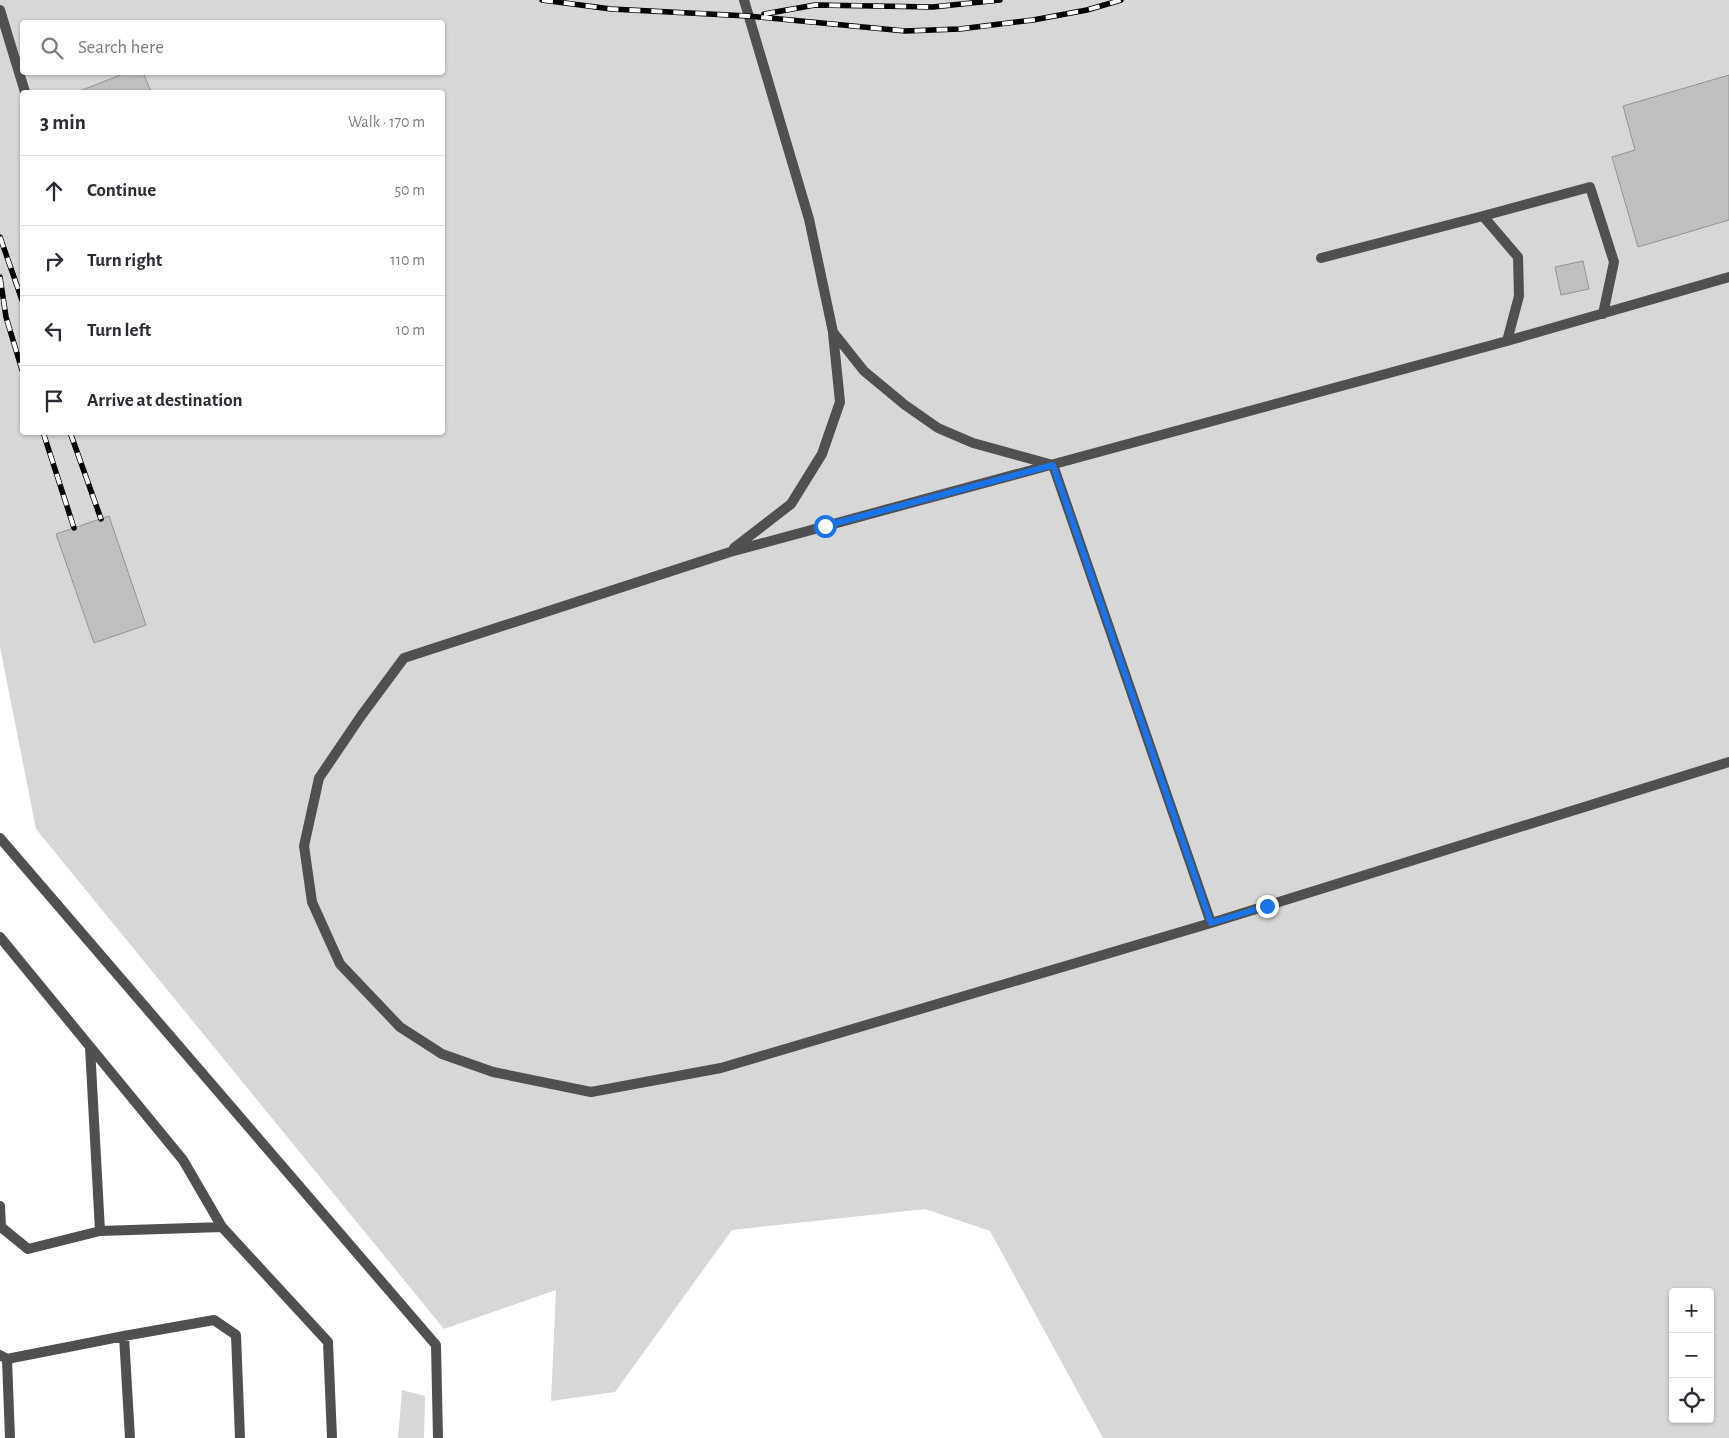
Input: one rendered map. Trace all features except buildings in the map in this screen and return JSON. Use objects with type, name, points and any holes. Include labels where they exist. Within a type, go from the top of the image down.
[{"type":"lane","points":[[730,552],[791,504],[822,454],[840,402],[833,332],[809,219],[744,0]]},
{"type":"lane","points":[[0,10],[24,90]]},
{"type":"lane","points":[[1321,258],[1590,187],[1614,262],[1603,314]]},
{"type":"lane","points":[[1483,216],[1518,257],[1519,296],[1506,341]]},
{"type":"lane","points":[[1729,278],[1506,341],[730,552],[404,658],[360,716],[319,778],[304,846],[312,902],[340,964],[400,1027],[442,1054],[493,1072],[591,1092],[722,1068],[1211,923],[1729,762]]},
{"type":"lane","points":[[833,332],[864,371],[905,405],[938,428],[973,443],[1053,465]]},
{"type":"lane","points":[[1053,465],[1211,923]]},
{"type":"lane","points":[[0,838],[436,1345],[438,1438]]},
{"type":"lane","points":[[0,937],[183,1160],[222,1227],[328,1342],[332,1438]]},
{"type":"lane","points":[[90,1047],[100,1231]]},
{"type":"lane","points":[[0,1206],[1,1227],[28,1249],[100,1231],[222,1227]]},
{"type":"lane","points":[[10,1438],[4,1357],[214,1320],[236,1335],[240,1438]]},
{"type":"lane","points":[[124,1336],[130,1438]]},
{"type":"shaded area","points":[[0,0],[1729,0],[1729,1438],[1103,1438],[990,1231],[925,1209],[732,1230],[615,1392],[551,1401],[556,1290],[444,1329],[36,829],[0,647]]},
{"type":"shaded area","points":[[402,1390],[425,1396],[424,1438],[398,1438]]},
{"type":"railway","points":[[542,0],[611,9],[748,16],[905,31],[960,29],[1033,20],[1087,10],[1121,0]]},
{"type":"railway","points":[[764,14],[815,5],[933,7],[1000,0]]},
{"type":"railway","points":[[0,237],[20,294]]},
{"type":"railway","points":[[0,277],[6,317],[20,363]]},
{"type":"railway","points":[[44,435],[74,528]]},
{"type":"railway","points":[[71,435],[101,519]]},
{"type":"route","points":[[825,526],[1053,465],[1211,923],[1267,906]]}]
